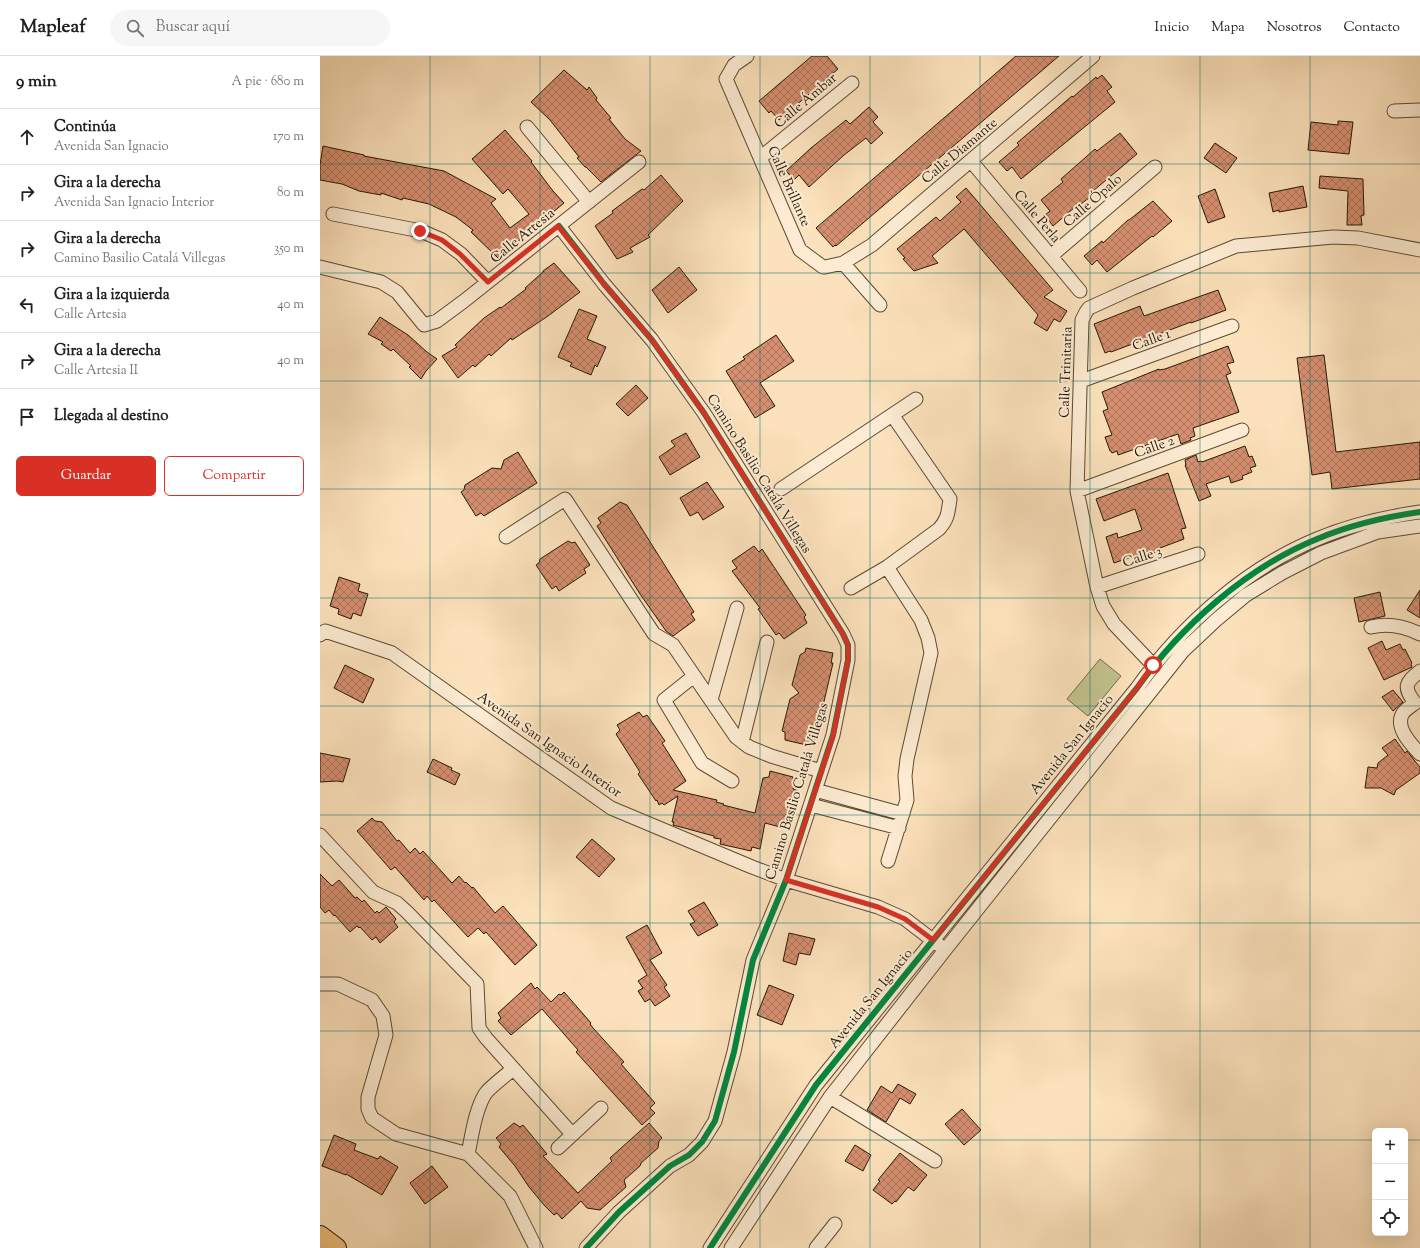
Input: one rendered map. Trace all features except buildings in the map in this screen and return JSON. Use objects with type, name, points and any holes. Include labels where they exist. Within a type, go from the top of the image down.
[{"type":"main road","points":[[320,1236],[336,1248]]},
{"type":"street","name":"Calle Brillante","points":[[747,56],[734,65],[726,79],[800,250],[822,267],[838,265]]},
{"type":"street","name":"Calle Diamante","points":[[838,265],[872,245],[1093,56]]},
{"type":"street","name":"Calle Ámbar","points":[[760,158],[852,83]]},
{"type":"street","points":[[1394,111],[1420,110]]},
{"type":"street","points":[[527,127],[589,202]]},
{"type":"street","name":"Calle Perla","points":[[971,161],[1080,290]]},
{"type":"street","name":"Calle Artesia","points":[[320,267],[381,282],[397,292],[424,325],[437,321],[639,162]]},
{"type":"street","name":"Calle Ópalo","points":[[1051,256],[1154,167]]},
{"type":"street","points":[[334,214],[420,231],[442,240],[460,254],[488,282]]},
{"type":"street","name":"Camino Basilio Catalá Villegas","points":[[558,226],[604,284],[652,340],[704,413],[843,634],[848,645],[848,660],[833,736],[786,880],[753,960],[734,1052],[715,1121],[702,1142],[689,1155],[670,1166],[619,1212],[586,1248]]},
{"type":"street","name":"Calle Trinitaria","points":[[1153,665],[1114,624],[1102,606],[1077,491],[1082,320],[1086,312],[1089,308],[1133,288],[1236,246],[1333,237],[1358,238],[1420,250]]},
{"type":"street","points":[[838,265],[880,305]]},
{"type":"street","name":"Calle 1","points":[[1081,381],[1232,326]]},
{"type":"street","points":[[781,488],[916,400]]},
{"type":"street","points":[[851,588],[886,567],[939,529],[946,521],[950,499],[893,416]]},
{"type":"street","name":"Calle 2","points":[[1077,491],[1242,430]]},
{"type":"street","points":[[506,537],[565,499],[654,634],[674,645],[736,737],[749,747],[771,756],[821,771]]},
{"type":"street","name":"Avenida San Ignacio","points":[[710,1248],[816,1085],[1137,688],[1153,665],[1211,606],[1242,582],[1277,559],[1317,539],[1376,519],[1420,512]]},
{"type":"street","name":"Avenida San Ignacio","points":[[731,1248],[830,1097],[1183,651],[1216,620],[1246,595],[1282,573],[1321,553],[1378,532],[1420,526]]},
{"type":"street","name":"Calle 3","points":[[1097,587],[1198,554]]},
{"type":"street","points":[[886,567],[921,620],[928,638],[931,653],[907,759],[905,776],[907,800],[888,861]]},
{"type":"street","points":[[711,700],[737,608]]},
{"type":"street","points":[[1371,627],[1392,625],[1420,634]]},
{"type":"street","name":"Avenida San Ignacio Interior","points":[[320,636],[324,631],[392,652],[611,808],[786,880],[878,907],[905,919],[946,950]]},
{"type":"street","points":[[742,742],[767,642]]},
{"type":"street","points":[[1420,671],[1409,680],[1407,684],[1408,690],[1415,703],[1404,713],[1400,720],[1401,728],[1420,754]]},
{"type":"street","points":[[694,676],[664,700],[702,763],[732,781]]},
{"type":"street","points":[[815,790],[903,814]]},
{"type":"street","points":[[811,805],[899,828]]},
{"type":"street","points":[[320,835],[373,892],[397,903],[477,984],[479,1028],[486,1038],[572,1134]]},
{"type":"street","points":[[320,984],[338,984],[372,1000],[383,1016],[386,1035],[368,1097],[368,1109],[372,1118],[396,1134],[468,1154],[510,1196],[536,1248]]},
{"type":"street","points":[[468,1154],[473,1130],[486,1093],[514,1069]]},
{"type":"street","points":[[830,1097],[935,1161]]},
{"type":"street","points":[[558,1148],[601,1108]]},
{"type":"street","points":[[816,1248],[836,1224]]},
{"type":"green space","points":[[1100,659],[1121,676],[1088,716],[1067,699]]},
{"type":"cycle path","points":[[559,226],[604,284],[652,340],[704,413],[843,634],[848,645],[848,660],[833,735],[786,880],[753,960],[734,1052],[715,1121],[702,1142],[689,1155],[670,1166],[619,1212],[586,1248]]},
{"type":"cycle path","points":[[710,1248],[816,1085],[1154,665],[1195,621],[1240,583],[1291,551],[1329,534],[1355,526],[1394,516],[1420,512]]},
{"type":"route","points":[[420,231],[442,240],[460,254],[488,282],[558,226],[604,284],[652,340],[704,413],[843,634],[848,645],[848,660],[833,736],[786,880],[878,907],[905,919],[933,940],[1137,688],[1153,665]]}]
